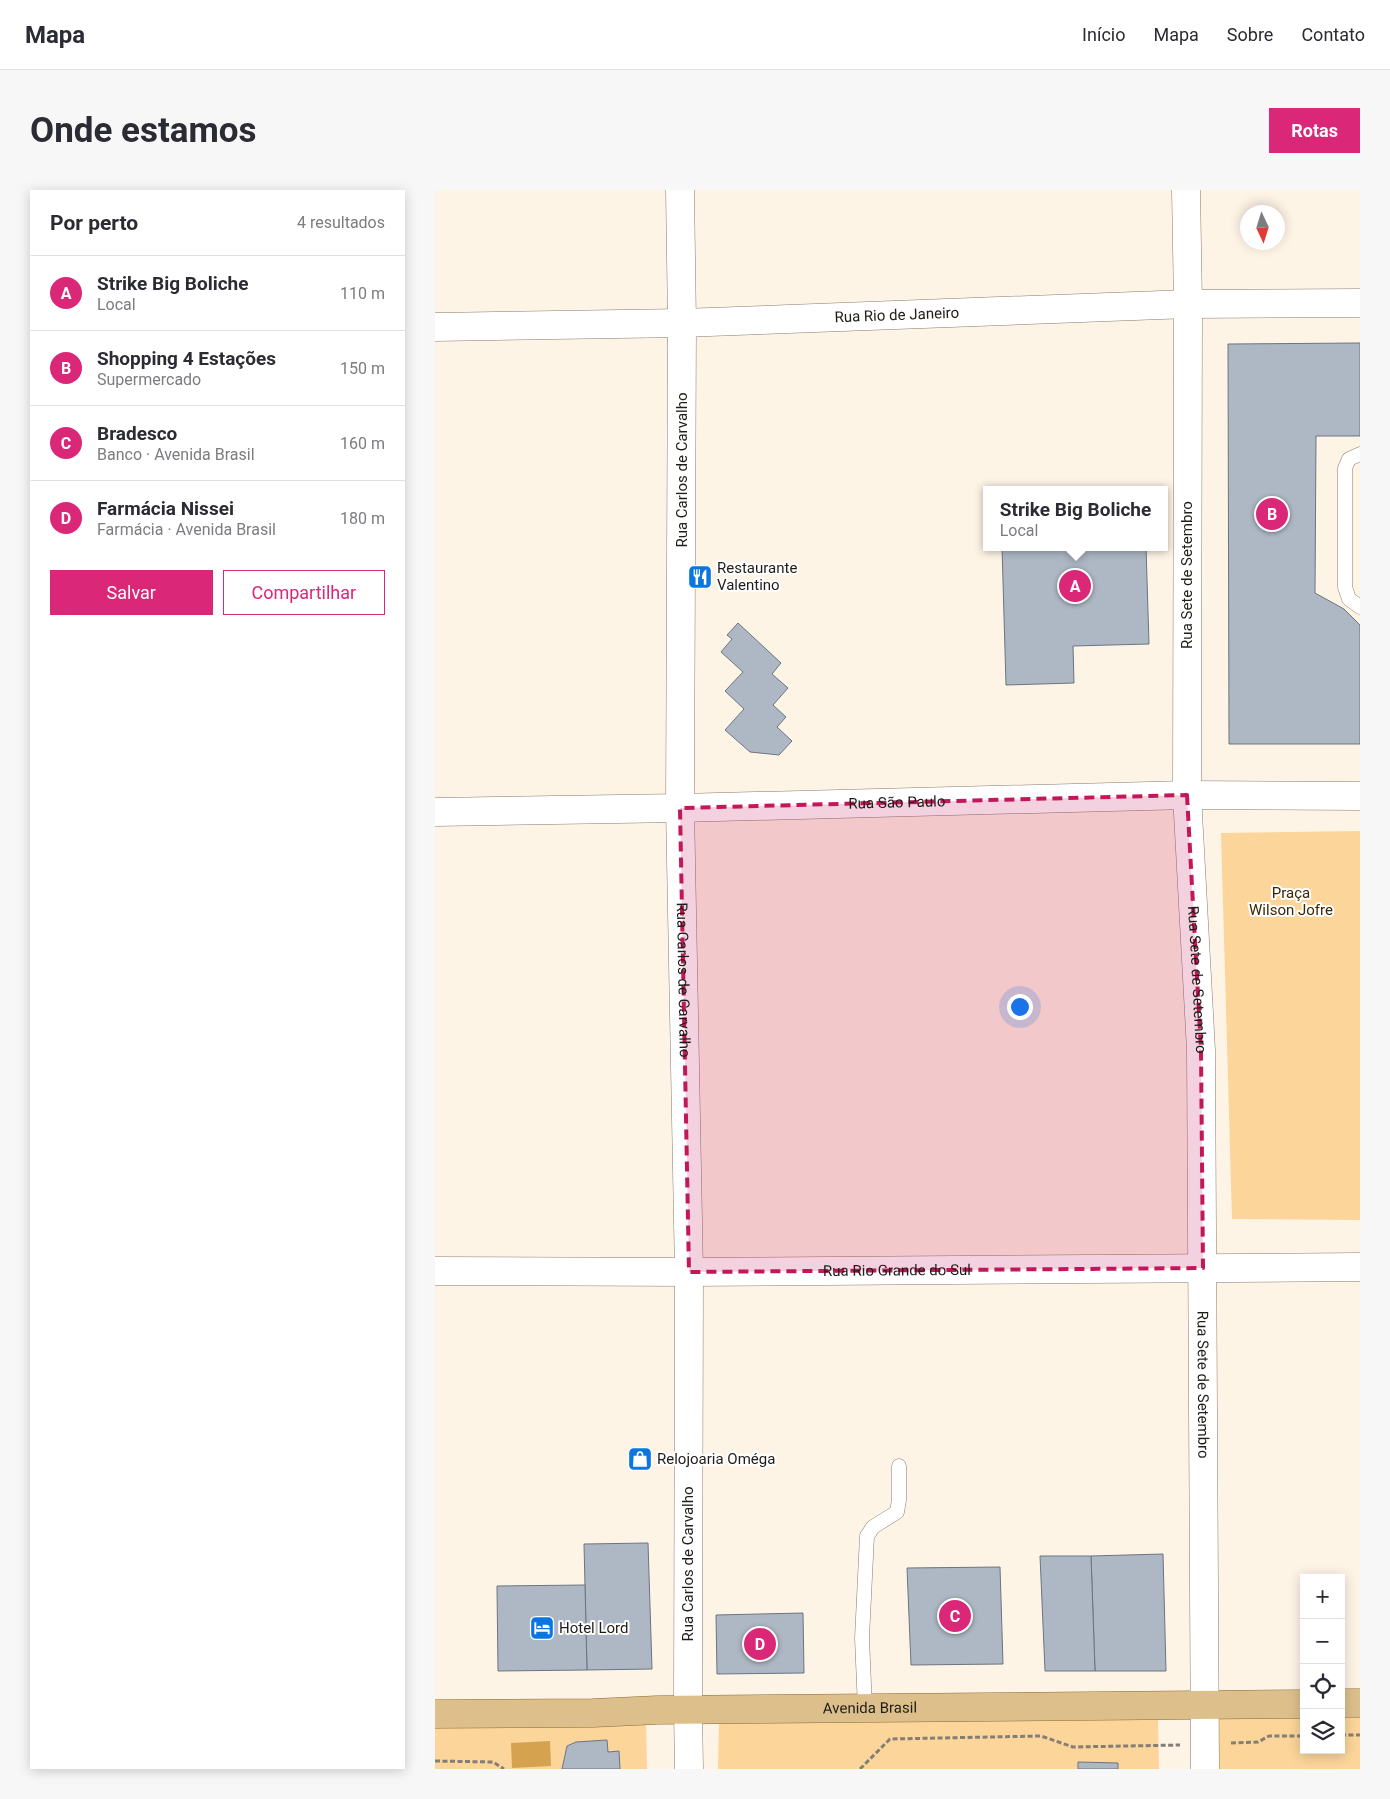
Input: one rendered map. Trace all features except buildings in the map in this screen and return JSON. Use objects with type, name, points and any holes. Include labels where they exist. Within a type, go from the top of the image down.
[{"type":"main road","name":"Rua Carlos de Carvalho","points":[[680,190],[682,323],[681,808],[689,1272],[689,1769]]},
{"type":"main road","name":"Rua Sete de Setembro","points":[[1186,190],[1188,304],[1187,795],[1201,1050],[1204,1756]]},
{"type":"main road","name":"Rua Rio de Janeiro","points":[[435,327],[682,323],[1188,304],[1360,302]]},
{"type":"main road","name":"Rua São Paulo","points":[[435,812],[681,808],[1187,795],[1360,796]]},
{"type":"main road","name":"Rua Rio Grande do Sul","points":[[435,1271],[689,1272],[1360,1267]]},
{"type":"main road","points":[[1345,1703],[1360,1703]]},
{"type":"main road","name":"Avenida Brasil","points":[[435,1714],[1300,1704]]},
{"type":"lane","points":[[1360,454],[1349,460],[1345,468],[1345,587],[1349,599],[1360,606]]},
{"type":"lane","points":[[865,1708],[862,1638],[867,1536],[873,1527],[897,1512],[899,1466]]},
{"type":"path","points":[[1345,1735],[1360,1735]]},
{"type":"path","points":[[860,1769],[890,1739],[1041,1736],[1073,1747],[1204,1756],[1258,1742],[1269,1736],[1300,1736]]},
{"type":"path","points":[[435,1760],[493,1762],[504,1769]]},
{"type":"highlighted area","points":[[1187,795],[1201,1050],[1203,1268],[689,1272],[680,808]]},
{"type":"green space","name":"Praça Wilson Jofre","points":[[1360,831],[1360,1220],[1232,1219],[1221,833]]},
{"type":"green space","points":[[1158,1716],[1159,1769],[718,1769],[719,1720]]},
{"type":"green space","points":[[1300,1716],[1300,1754],[1345,1754],[1345,1716],[1360,1716],[1360,1769],[1217,1769],[1217,1717]]},
{"type":"green space","points":[[646,1720],[647,1769],[435,1769],[435,1722]]},
{"type":"shaded area","points":[[550,1741],[551,1766],[512,1768],[511,1743]]},
{"type":"place","name":"Shopping 4 Estações","points":[[1272,514]]},
{"type":"place","name":"Restaurante Valentino","points":[[700,577]]},
{"type":"place","name":"Strike Big Boliche","points":[[1075,586]]},
{"type":"place","name":"Relojoaria Oméga","points":[[640,1459]]},
{"type":"place","name":"Bradesco","points":[[955,1616]]},
{"type":"place","name":"Hotel Lord","points":[[542,1628]]},
{"type":"place","name":"Farmácia Nissei","points":[[760,1644]]}]
